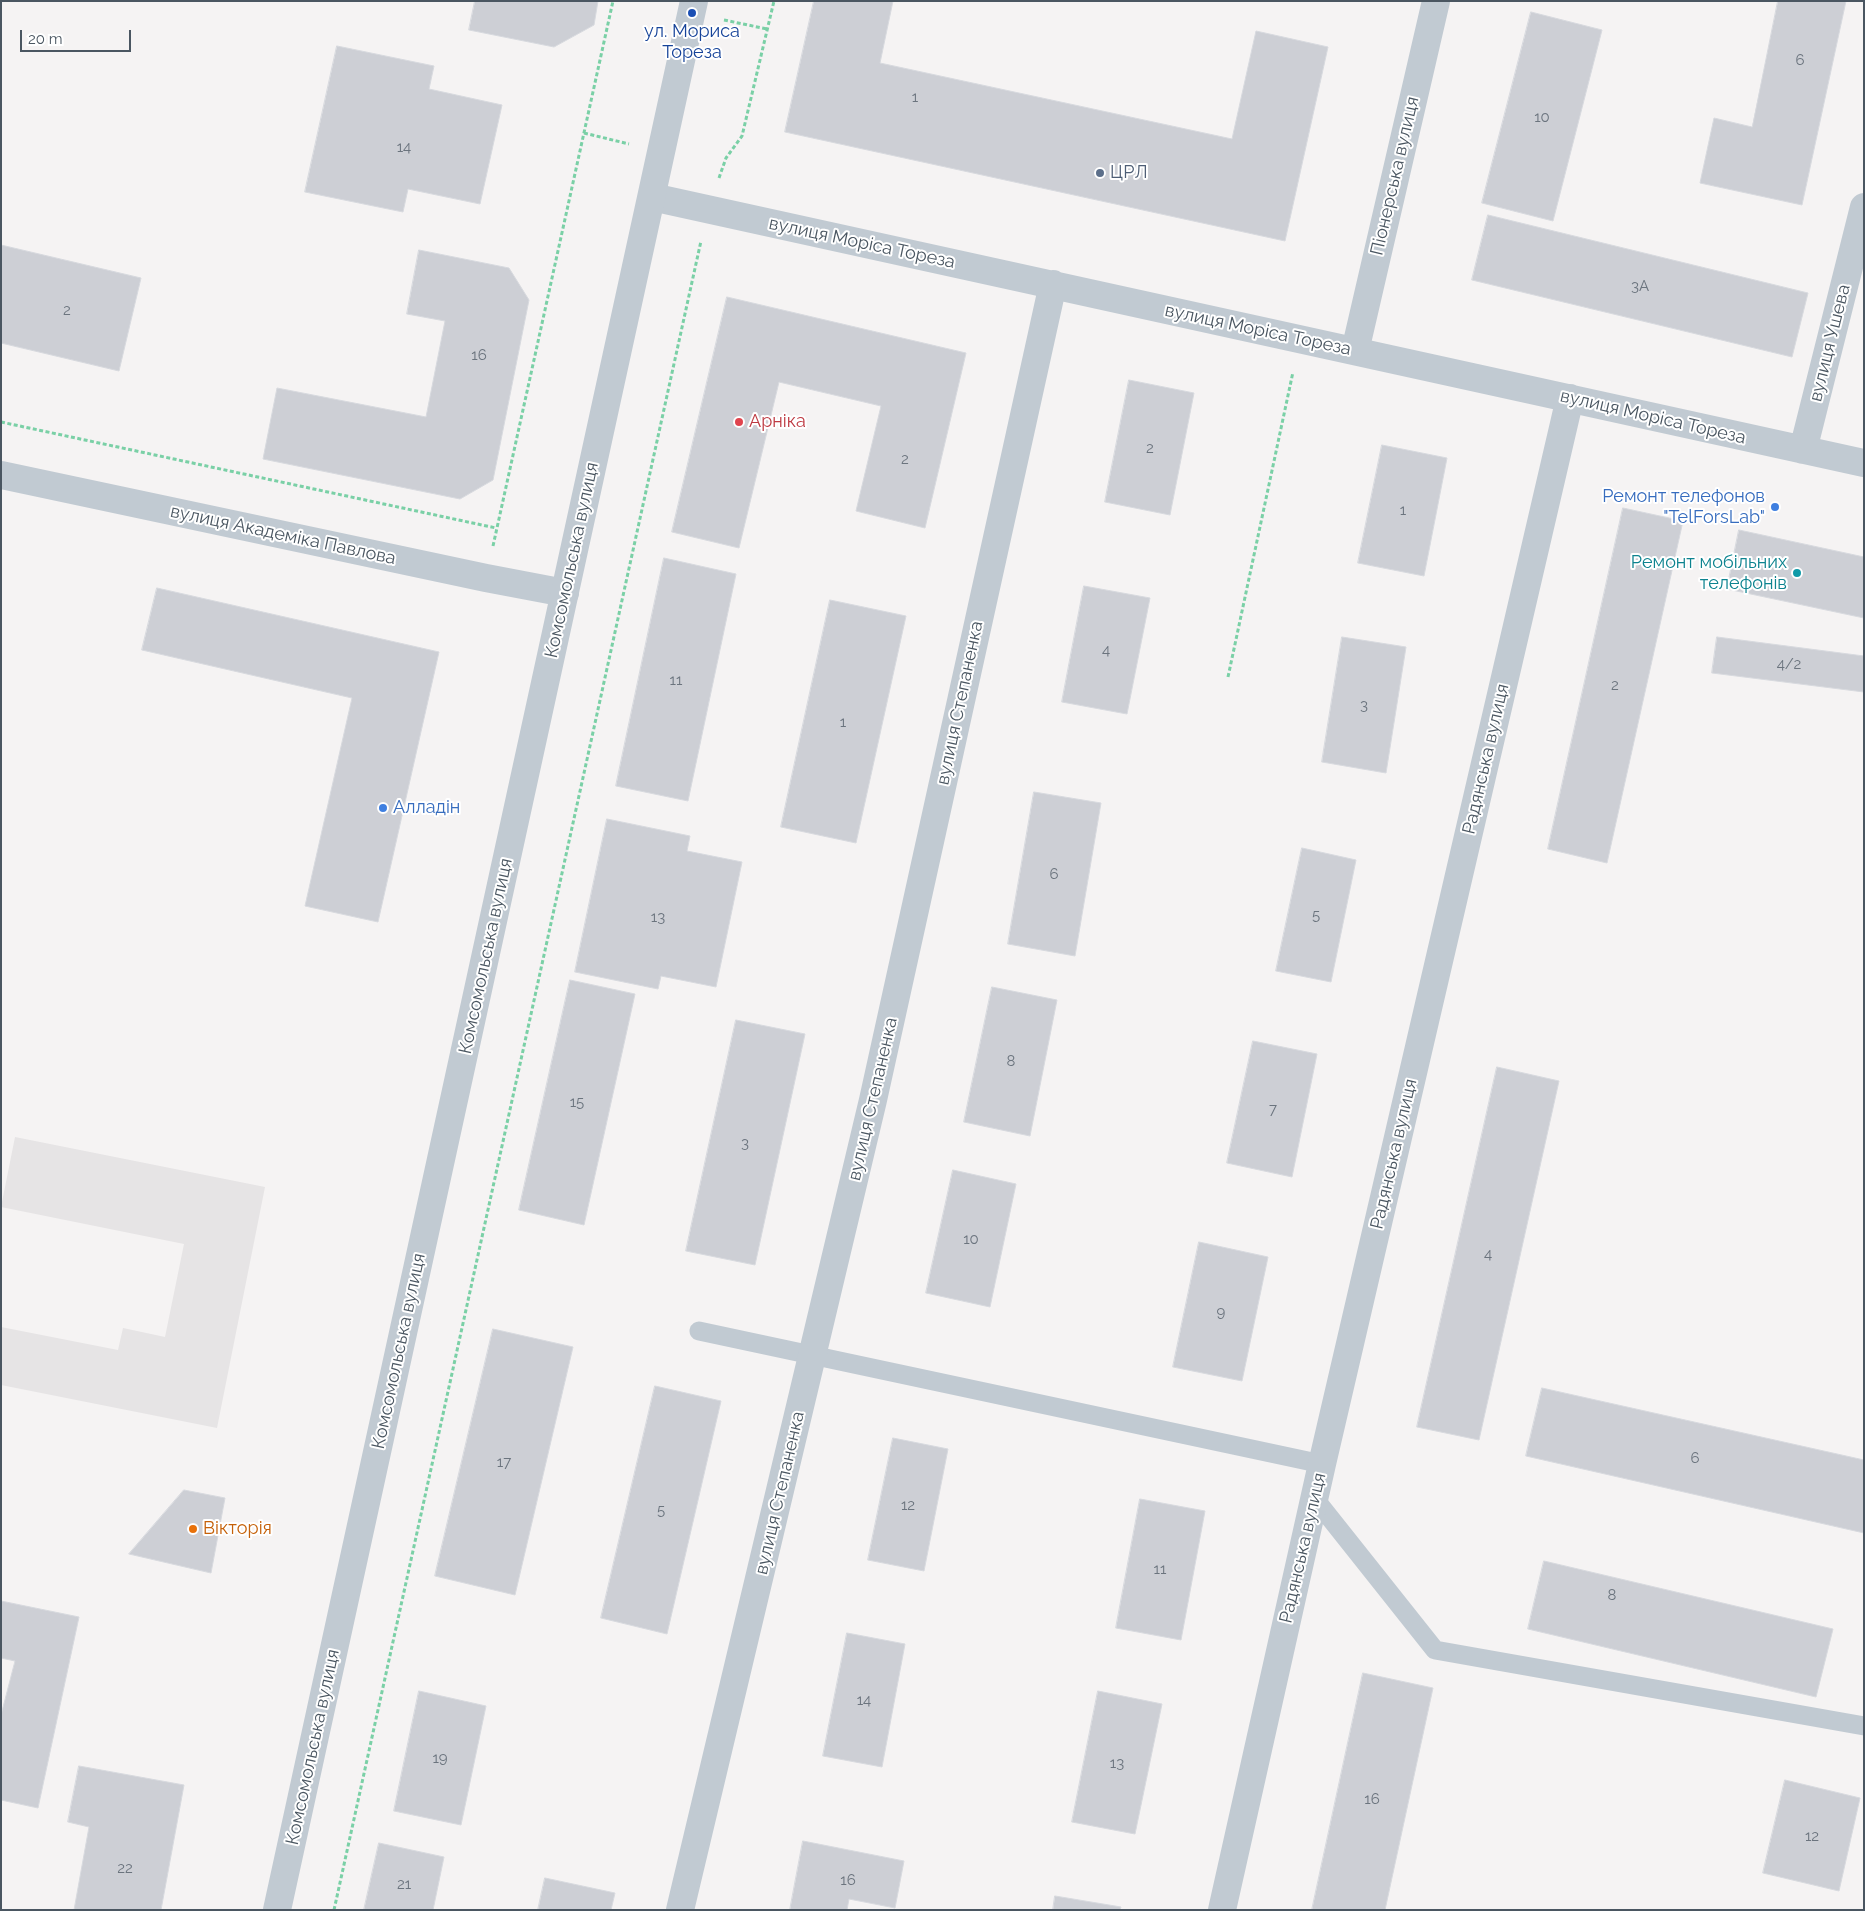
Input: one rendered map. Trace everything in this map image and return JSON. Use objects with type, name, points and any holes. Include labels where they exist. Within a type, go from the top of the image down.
[{"type":"street","name":"Піонерська вулиця","points":[[1354,351],[1436,1]]},
{"type":"street","name":"Комсомольська вулиця","points":[[277,1910],[693,7]]},
{"type":"street","name":"вулиця Моріса Тореза","points":[[652,197],[1864,463]]},
{"type":"street","name":"вулиця Ушева","points":[[1803,450],[1864,206]]},
{"type":"street","name":"вулиця Степаненка","points":[[680,1910],[873,1100],[1052,284]]},
{"type":"street","name":"Радянська вулиця","points":[[1222,1910],[1322,1464],[1570,398]]},
{"type":"street","name":"вулиця Академіка Павлова","points":[[1,475],[565,593]]},
{"type":"lane","points":[[699,1331],[1322,1464]]},
{"type":"lane","points":[[1315,1499],[1435,1650],[1864,1726]]},
{"type":"path","points":[[486,578],[613,1]]},
{"type":"path","points":[[334,1910],[708,208],[726,158],[742,136],[774,1]]},
{"type":"path","points":[[693,7],[767,29]]},
{"type":"path","points":[[584,134],[661,152]]},
{"type":"path","points":[[1228,677],[1300,339]]},
{"type":"path","points":[[1,422],[496,528]]},
{"type":"shaded area","points":[[15,1137],[265,1187],[217,1428],[1,1385],[1,1327],[118,1350],[123,1328],[165,1337],[184,1244],[1,1207]]},
{"type":"building","points":[[475,1],[598,1],[594,25],[554,47],[469,30]]},
{"type":"building","points":[[814,1],[893,1],[880,63],[1232,139],[1256,31],[1328,47],[1285,241],[785,132]]},
{"type":"building","points":[[1778,1],[1846,1],[1802,205],[1700,183],[1714,118],[1752,127]]},
{"type":"building","points":[[1531,12],[1602,30],[1553,221],[1482,203]]},
{"type":"building","points":[[337,46],[434,66],[429,89],[502,105],[480,204],[408,189],[403,212],[305,192]]},
{"type":"building","points":[[1488,215],[1808,293],[1792,357],[1472,280]]},
{"type":"building","points":[[1,245],[141,278],[119,371],[1,343]]},
{"type":"building","points":[[419,250],[509,268],[529,300],[493,480],[460,499],[263,459],[277,388],[426,417],[445,321],[407,314]]},
{"type":"building","points":[[727,297],[966,353],[925,528],[856,511],[881,406],[779,382],[739,548],[672,532]]},
{"type":"building","points":[[1129,380],[1194,393],[1170,515],[1105,502]]},
{"type":"building","points":[[1382,445],[1447,458],[1424,576],[1358,563]]},
{"type":"building","points":[[1623,508],[1683,521],[1607,863],[1548,849]]},
{"type":"building","name":"Ремонт мобільних телефонів","points":[[1739,530],[1864,557],[1864,618],[1727,589]]},
{"type":"building","points":[[664,558],[736,574],[688,801],[616,786]]},
{"type":"building","points":[[1084,586],[1150,598],[1127,714],[1062,702]]},
{"type":"building","points":[[157,588],[439,652],[378,922],[305,906],[352,698],[142,650]]},
{"type":"building","points":[[830,600],[906,616],[856,843],[781,827]]},
{"type":"building","points":[[1342,637],[1406,647],[1386,773],[1322,762]]},
{"type":"building","points":[[1717,637],[1864,656],[1864,692],[1712,673]]},
{"type":"building","points":[[1034,792],[1101,803],[1075,956],[1008,944]]},
{"type":"building","points":[[607,819],[690,836],[687,851],[742,862],[716,987],[661,976],[658,989],[575,972]]},
{"type":"building","points":[[1302,848],[1356,860],[1331,982],[1276,971]]},
{"type":"building","points":[[570,980],[635,994],[584,1225],[519,1210]]},
{"type":"building","points":[[992,987],[1057,1000],[1030,1136],[964,1122]]},
{"type":"building","points":[[736,1020],[805,1034],[755,1265],[686,1251]]},
{"type":"building","points":[[1253,1041],[1317,1054],[1292,1177],[1227,1163]]},
{"type":"building","points":[[1497,1067],[1559,1081],[1479,1440],[1417,1427]]},
{"type":"building","points":[[953,1170],[1016,1184],[990,1307],[926,1293]]},
{"type":"building","points":[[1199,1242],[1268,1257],[1242,1381],[1173,1367]]},
{"type":"building","points":[[493,1329],[573,1347],[515,1595],[435,1576]]},
{"type":"building","points":[[655,1386],[721,1401],[667,1634],[601,1618]]},
{"type":"building","points":[[1542,1388],[1864,1460],[1864,1533],[1526,1456]]},
{"type":"building","points":[[893,1438],[948,1449],[924,1571],[868,1560]]},
{"type":"building","points":[[184,1490],[225,1498],[211,1573],[129,1554]]},
{"type":"building","points":[[1140,1499],[1205,1511],[1181,1640],[1116,1628]]},
{"type":"building","points":[[1544,1561],[1833,1629],[1816,1697],[1528,1629]]},
{"type":"building","points":[[1,1601],[79,1617],[38,1808],[1,1800],[1,1715],[15,1661],[1,1658]]},
{"type":"building","points":[[847,1633],[905,1644],[882,1767],[823,1756]]},
{"type":"building","points":[[1363,1673],[1433,1688],[1385,1910],[1312,1910]]},
{"type":"building","points":[[419,1691],[486,1706],[461,1825],[394,1811]]},
{"type":"building","points":[[1098,1691],[1162,1704],[1135,1834],[1072,1822]]},
{"type":"building","points":[[79,1766],[184,1785],[161,1910],[74,1910],[89,1827],[68,1822]]},
{"type":"building","points":[[1785,1780],[1860,1798],[1839,1891],[1763,1873]]},
{"type":"building","points":[[803,1841],[904,1861],[895,1908],[849,1899],[847,1910],[790,1910]]},
{"type":"building","points":[[379,1843],[444,1857],[433,1910],[364,1910]]},
{"type":"building","points":[[545,1878],[615,1893],[611,1910],[538,1910]]},
{"type":"building","points":[[1055,1896],[1121,1907],[1120,1910],[1053,1910]]},
{"type":"place","name":"ул. Мориса Тореза","points":[[692,13]]},
{"type":"place","name":"ЦРЛ","points":[[1100,173]]},
{"type":"place","name":"Арніка","points":[[739,422]]},
{"type":"place","name":"Ремонт телефонов \"TelForsLab\"","points":[[1775,507]]},
{"type":"place","name":"Ремонт мобільних телефонів","points":[[1797,573]]},
{"type":"place","name":"Алладін","points":[[383,808]]},
{"type":"place","name":"Вікторія","points":[[193,1529]]}]
